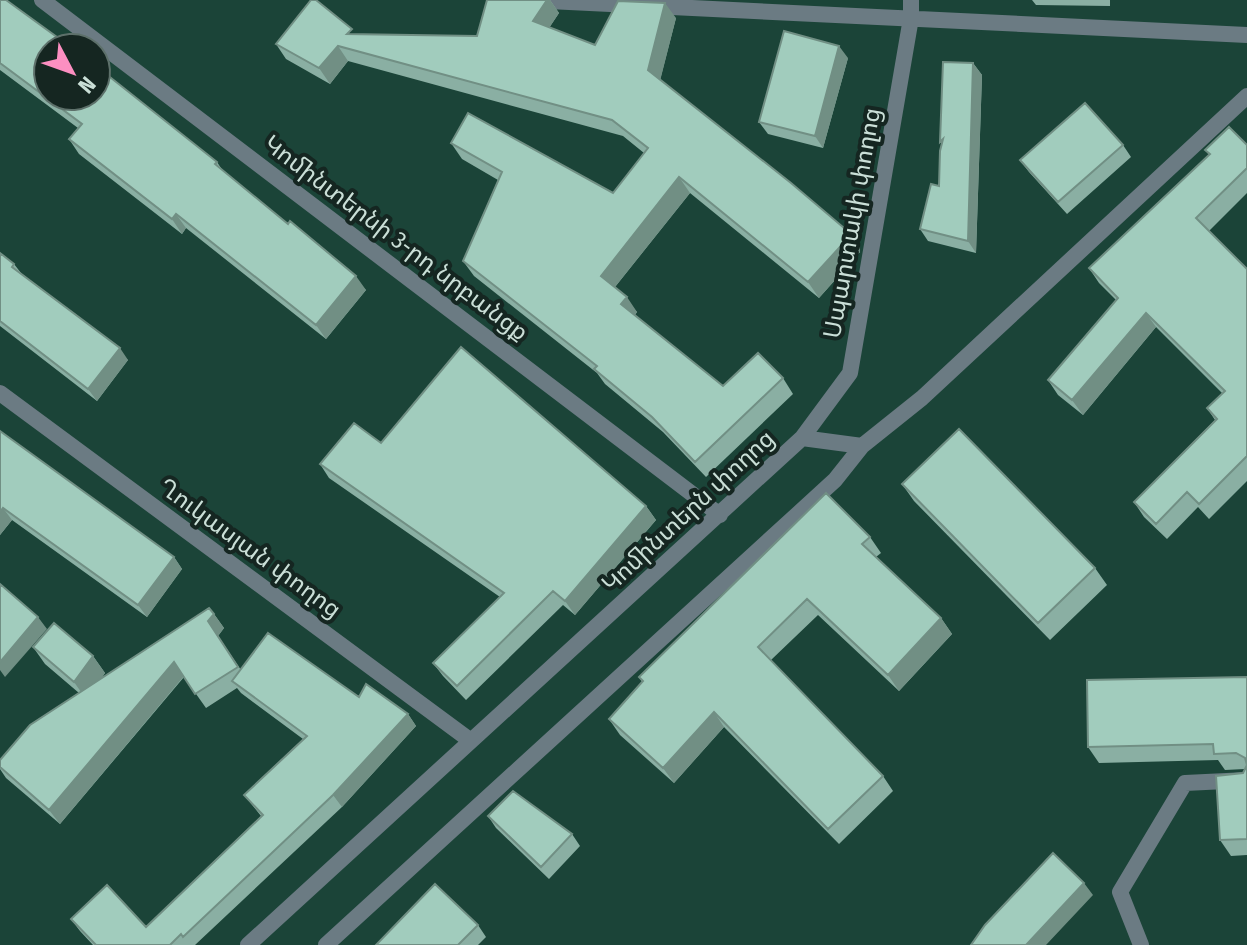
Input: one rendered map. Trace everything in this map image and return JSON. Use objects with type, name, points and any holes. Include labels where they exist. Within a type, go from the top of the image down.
[{"type":"street","name":"Կոմինտերնի 3-րդ նրբանցք","points":[[42,0],[720,515]]},
{"type":"street","points":[[528,0],[1247,35]]},
{"type":"street","name":"Սպարտակի փողոց","points":[[802,438],[850,373],[911,18],[911,0]]},
{"type":"street","points":[[326,945],[835,480],[862,446],[922,398],[1247,96]]},
{"type":"street","name":"Ղուկասյան փողոց","points":[[0,393],[471,741]]},
{"type":"street","name":"Կոմինտերն փողոց","points":[[248,945],[802,438],[862,446]]},
{"type":"street","points":[[1141,945],[1120,892],[1185,783],[1247,780]]},
{"type":"building","points":[[0,0],[6,0],[50,32],[32,32],[32,87],[0,63]]},
{"type":"building","points":[[311,0],[316,0],[352,29],[347,34],[477,36],[487,0],[547,0],[533,21],[595,45],[618,1],[665,3],[648,70],[850,233],[808,282],[679,177],[601,276],[627,297],[621,304],[723,386],[758,353],[783,378],[695,462],[652,417],[594,369],[597,366],[463,261],[502,172],[451,143],[468,113],[613,193],[648,148],[612,120],[338,46],[319,68],[276,44]]},
{"type":"building","points":[[784,31],[839,46],[815,136],[759,122]]},
{"type":"building","points":[[943,62],[973,63],[968,241],[920,229],[931,184],[939,186],[943,139],[940,142]]},
{"type":"building","points":[[112,79],[356,276],[316,325],[176,214],[172,219],[69,139],[82,124],[66,112],[112,112]]},
{"type":"building","points":[[1085,103],[1123,145],[1058,202],[1020,160]]},
{"type":"building","points":[[1229,127],[1247,145],[1247,168],[1196,218],[1247,269],[1247,456],[1199,504],[1187,492],[1156,524],[1134,502],[1217,419],[1207,408],[1225,391],[1146,313],[1072,400],[1048,380],[1118,298],[1089,268],[1210,154],[1205,150]]},
{"type":"building","points":[[0,253],[14,264],[12,267],[120,348],[88,389],[0,321]]},
{"type":"building","points":[[461,347],[646,506],[565,601],[553,591],[457,686],[433,663],[504,593],[320,464],[354,423],[381,443]]},
{"type":"building","points":[[959,429],[1095,568],[1038,623],[902,484]]},
{"type":"building","points":[[0,431],[174,557],[138,605],[3,508],[0,512]]},
{"type":"building","points":[[826,493],[870,537],[862,544],[941,618],[888,675],[807,599],[758,647],[883,776],[828,829],[714,712],[663,768],[609,719],[643,681],[639,677]]},
{"type":"building","points":[[0,584],[38,617],[0,662]]},
{"type":"building","points":[[209,608],[214,614],[208,621],[238,667],[195,694],[174,662],[49,810],[0,767],[0,760],[30,725]]},
{"type":"building","points":[[54,623],[93,656],[74,682],[33,647]]},
{"type":"building","points":[[268,633],[359,697],[366,684],[408,714],[333,795],[183,937],[181,934],[170,945],[96,945],[71,919],[107,885],[146,927],[263,815],[244,795],[307,736],[232,681]]},
{"type":"building","points":[[1247,677],[1247,765],[1245,758],[1236,753],[1214,754],[1213,744],[1088,747],[1087,680]]},
{"type":"building","points":[[1247,765],[1247,839],[1220,840],[1216,776],[1243,773]]},
{"type":"building","points":[[513,791],[572,834],[541,867],[488,816]]},
{"type":"building","points":[[1053,853],[1084,883],[1029,945],[971,945],[985,925]]},
{"type":"building","points":[[435,884],[478,925],[458,945],[376,945]]}]
